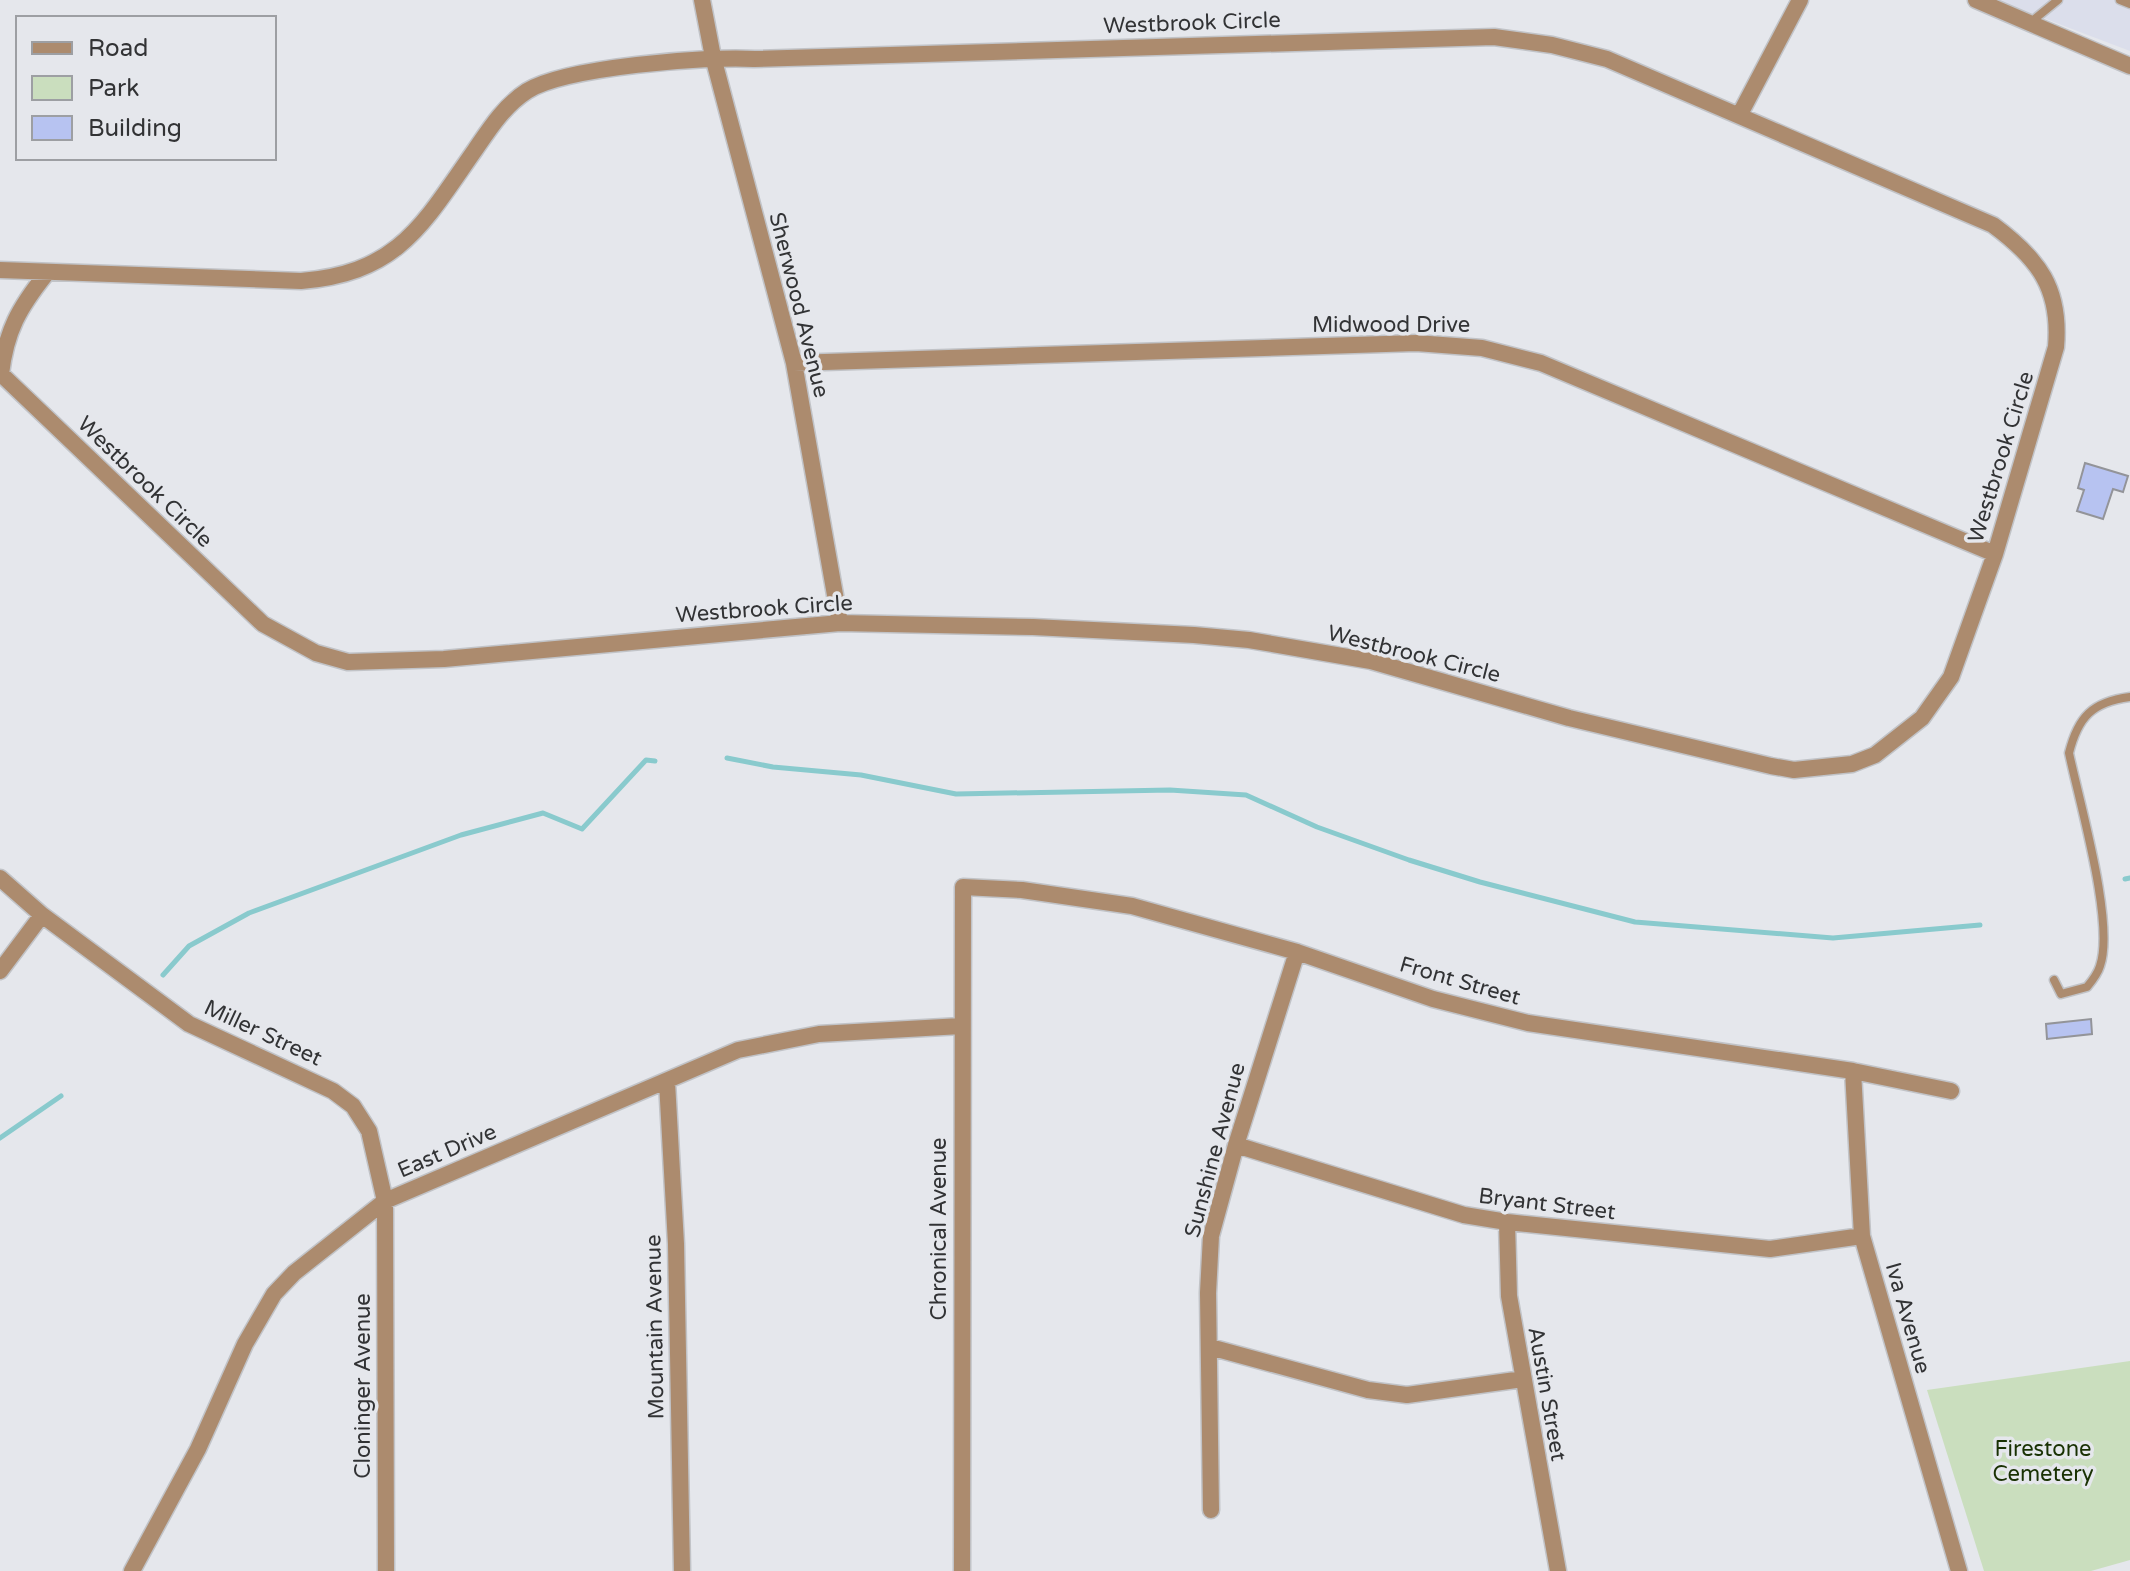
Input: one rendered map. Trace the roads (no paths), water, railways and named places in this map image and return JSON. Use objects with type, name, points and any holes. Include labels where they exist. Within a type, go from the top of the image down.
[{"type":"street","name":"Sherwood Avenue","points":[[702,0],[713,57],[794,363],[840,623]]},
{"type":"street","points":[[1740,114],[1800,0]]},
{"type":"street","points":[[1976,0],[2130,66]]},
{"type":"street","name":"Westbrook Circle","points":[[0,270],[301,281],[337,278],[386,258],[425,222],[505,109],[529,90],[585,74],[713,57],[754,59],[1494,37],[1552,45],[1607,59],[1993,225],[2016,242],[2047,280],[2057,310],[2056,347],[1995,554],[1951,677],[1922,718],[1875,755],[1852,764],[1803,769],[1771,766],[1569,718],[1371,661],[1249,640],[1048,627],[840,623],[444,659],[348,662],[316,653],[263,624],[0,374],[5,341],[23,304],[46,274]]},
{"type":"street","name":"Midwood Drive","points":[[794,363],[1416,343],[1482,348],[1541,363],[1995,554]]},
{"type":"street","name":"Miller Street","points":[[0,878],[42,915],[189,1024],[304,1075],[353,1106],[369,1131],[385,1201]]},
{"type":"street","name":"Front Street","points":[[963,887],[1022,890],[1132,906],[1297,952],[1433,999],[1528,1023],[1853,1071],[1951,1091]]},
{"type":"street","name":"Chronical Avenue","points":[[962,1571],[963,887]]},
{"type":"street","points":[[0,971],[42,915]]},
{"type":"street","name":"Sunshine Avenue","points":[[1211,1510],[1211,1236],[1236,1145],[1297,952]]},
{"type":"street","name":"East Drive","points":[[132,1571],[198,1449],[245,1344],[274,1294],[294,1273],[385,1201],[738,1050],[819,1034],[961,1026]]},
{"type":"street","name":"Iva Avenue","points":[[1853,1071],[1862,1236],[1959,1571]]},
{"type":"street","name":"Mountain Avenue","points":[[667,1082],[676,1244],[682,1571]]},
{"type":"street","name":"Bryant Street","points":[[1236,1145],[1464,1215],[1507,1222],[1770,1249],[1862,1236]]},
{"type":"street","name":"Cloninger Avenue","points":[[385,1201],[386,1571]]},
{"type":"street","name":"Austin Street","points":[[1507,1222],[1509,1296],[1558,1571]]},
{"type":"street","points":[[1210,1347],[1368,1390],[1407,1395],[1523,1379]]},
{"type":"lane","points":[[2030,23],[2058,0]]},
{"type":"lane","points":[[2120,0],[2130,4]]},
{"type":"lane","points":[[2054,980],[2061,994],[2087,987],[2100,967],[2103,948],[2100,904],[2069,753],[2072,740],[2080,720],[2088,711],[2107,700],[2130,697]]},
{"type":"waterway","points":[[727,758],[773,767],[861,775],[956,794],[1170,790],[1246,795],[1317,827],[1409,860],[1480,882],[1635,922],[1833,938],[1980,925]]},
{"type":"waterway","points":[[163,975],[189,946],[249,913],[461,835],[543,813],[582,829],[646,760],[655,761]]},
{"type":"waterway","points":[[2125,879],[2130,878]]},
{"type":"waterway","points":[[0,1138],[61,1096]]},
{"type":"park label","name":"Firestone Cemetery","points":[[2043,1462]]}]
